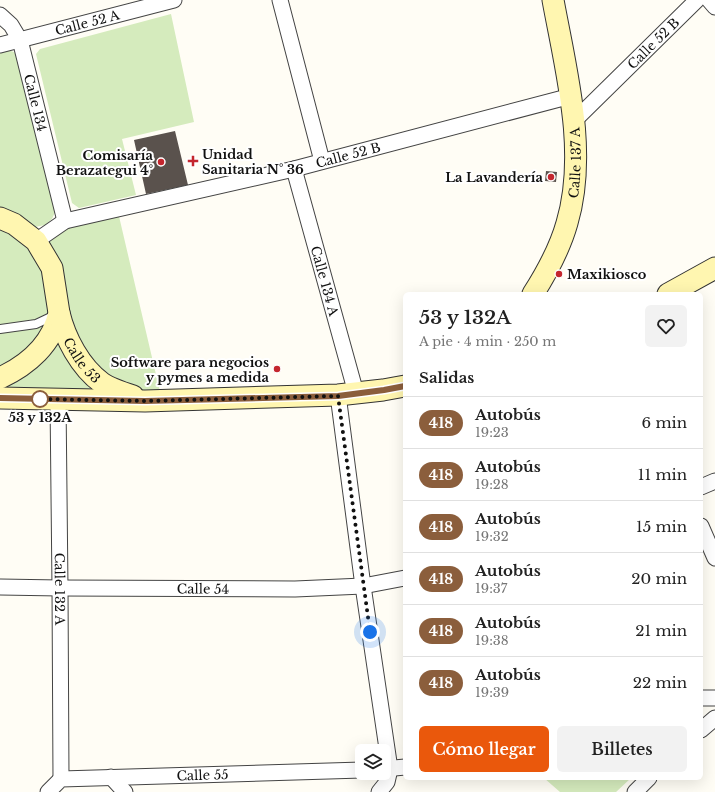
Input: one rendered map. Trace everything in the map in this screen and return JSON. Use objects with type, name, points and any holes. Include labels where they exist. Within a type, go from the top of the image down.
[{"type":"main road","name":"Calle 137 A","points":[[534,292],[543,278],[561,241],[567,224],[572,206],[575,172],[576,146],[571,96],[553,0]]},
{"type":"main road","points":[[0,218],[14,224],[36,241]]},
{"type":"main road","name":"Calle 53","points":[[36,241],[52,268],[60,320],[70,345],[91,372],[103,383],[145,401]]},
{"type":"main road","points":[[672,292],[715,268]]},
{"type":"main road","points":[[0,378],[15,370],[36,354],[48,339],[59,313]]},
{"type":"main road","name":"Calle 53","points":[[0,398],[145,401],[347,394],[403,386]]},
{"type":"street","name":"Calle 52 A","points":[[0,45],[171,0]]},
{"type":"street","points":[[280,0],[322,161]]},
{"type":"street","name":"Calle 52 B","points":[[574,120],[698,0]]},
{"type":"street","points":[[709,0],[715,7]]},
{"type":"street","name":"Calle 134","points":[[0,15],[11,25],[20,40],[65,221]]},
{"type":"street","name":"Calle 52 B","points":[[36,241],[65,221],[294,169],[571,96]]},
{"type":"street","name":"Calle 134 A","points":[[294,169],[347,394],[363,586],[393,768]]},
{"type":"street","name":"Calle 132 A","points":[[58,400],[61,779]]},
{"type":"street","points":[[703,486],[715,481]]},
{"type":"street","points":[[703,531],[715,558]]},
{"type":"street","name":"Calle 54","points":[[0,587],[295,589],[363,586],[403,578]]},
{"type":"street","points":[[703,698],[715,698]]},
{"type":"street","points":[[703,728],[715,718]]},
{"type":"street","points":[[379,792],[387,782],[393,768]]},
{"type":"street","name":"Calle 55","points":[[61,779],[355,770]]},
{"type":"street","points":[[110,777],[125,792]]},
{"type":"street","points":[[48,792],[61,779]]},
{"type":"lane","points":[[0,329],[36,324],[59,313]]},
{"type":"green space","points":[[171,14],[194,122],[122,139],[136,195],[79,208],[72,203],[36,54],[40,49]]},
{"type":"green space","points":[[8,50],[14,52],[17,56],[56,210],[52,219],[45,225],[35,227],[23,222],[0,207],[0,52]]},
{"type":"green space","points":[[118,212],[161,396],[137,393],[88,363],[41,241],[67,223]]},
{"type":"green space","points":[[0,226],[23,241],[37,256],[47,274],[49,311],[44,327],[35,341],[19,355],[0,367]]},
{"type":"green space","points":[[57,343],[59,343],[89,383],[89,390],[0,389]]},
{"type":"green space","points":[[546,780],[629,780],[616,792],[560,792]]},
{"type":"building","name":"Comisaría Berazategui 4°","points":[[175,131],[188,185],[146,194],[134,140]]},
{"type":"building","name":"La Lavandería","points":[[546,171],[557,172],[556,182],[545,181]]},
{"type":"bus line","name":"418","points":[[0,398],[145,401],[338,396],[403,386]]},
{"type":"place","name":"Unidad Sanitaria N° 36","points":[[193,161]]},
{"type":"place","name":"Comisaría Berazategui 4°","points":[[161,162]]},
{"type":"place","name":"La Lavandería","points":[[551,177]]},
{"type":"place","name":"Maxikiosco","points":[[559,274]]},
{"type":"place","name":"Software para negocios y pymes a medida","points":[[277,369]]},
{"type":"place","name":"53 y 132A","points":[[40,399]]},
{"type":"route","points":[[40,399],[38,399],[145,401],[338,396],[370,632]]}]
